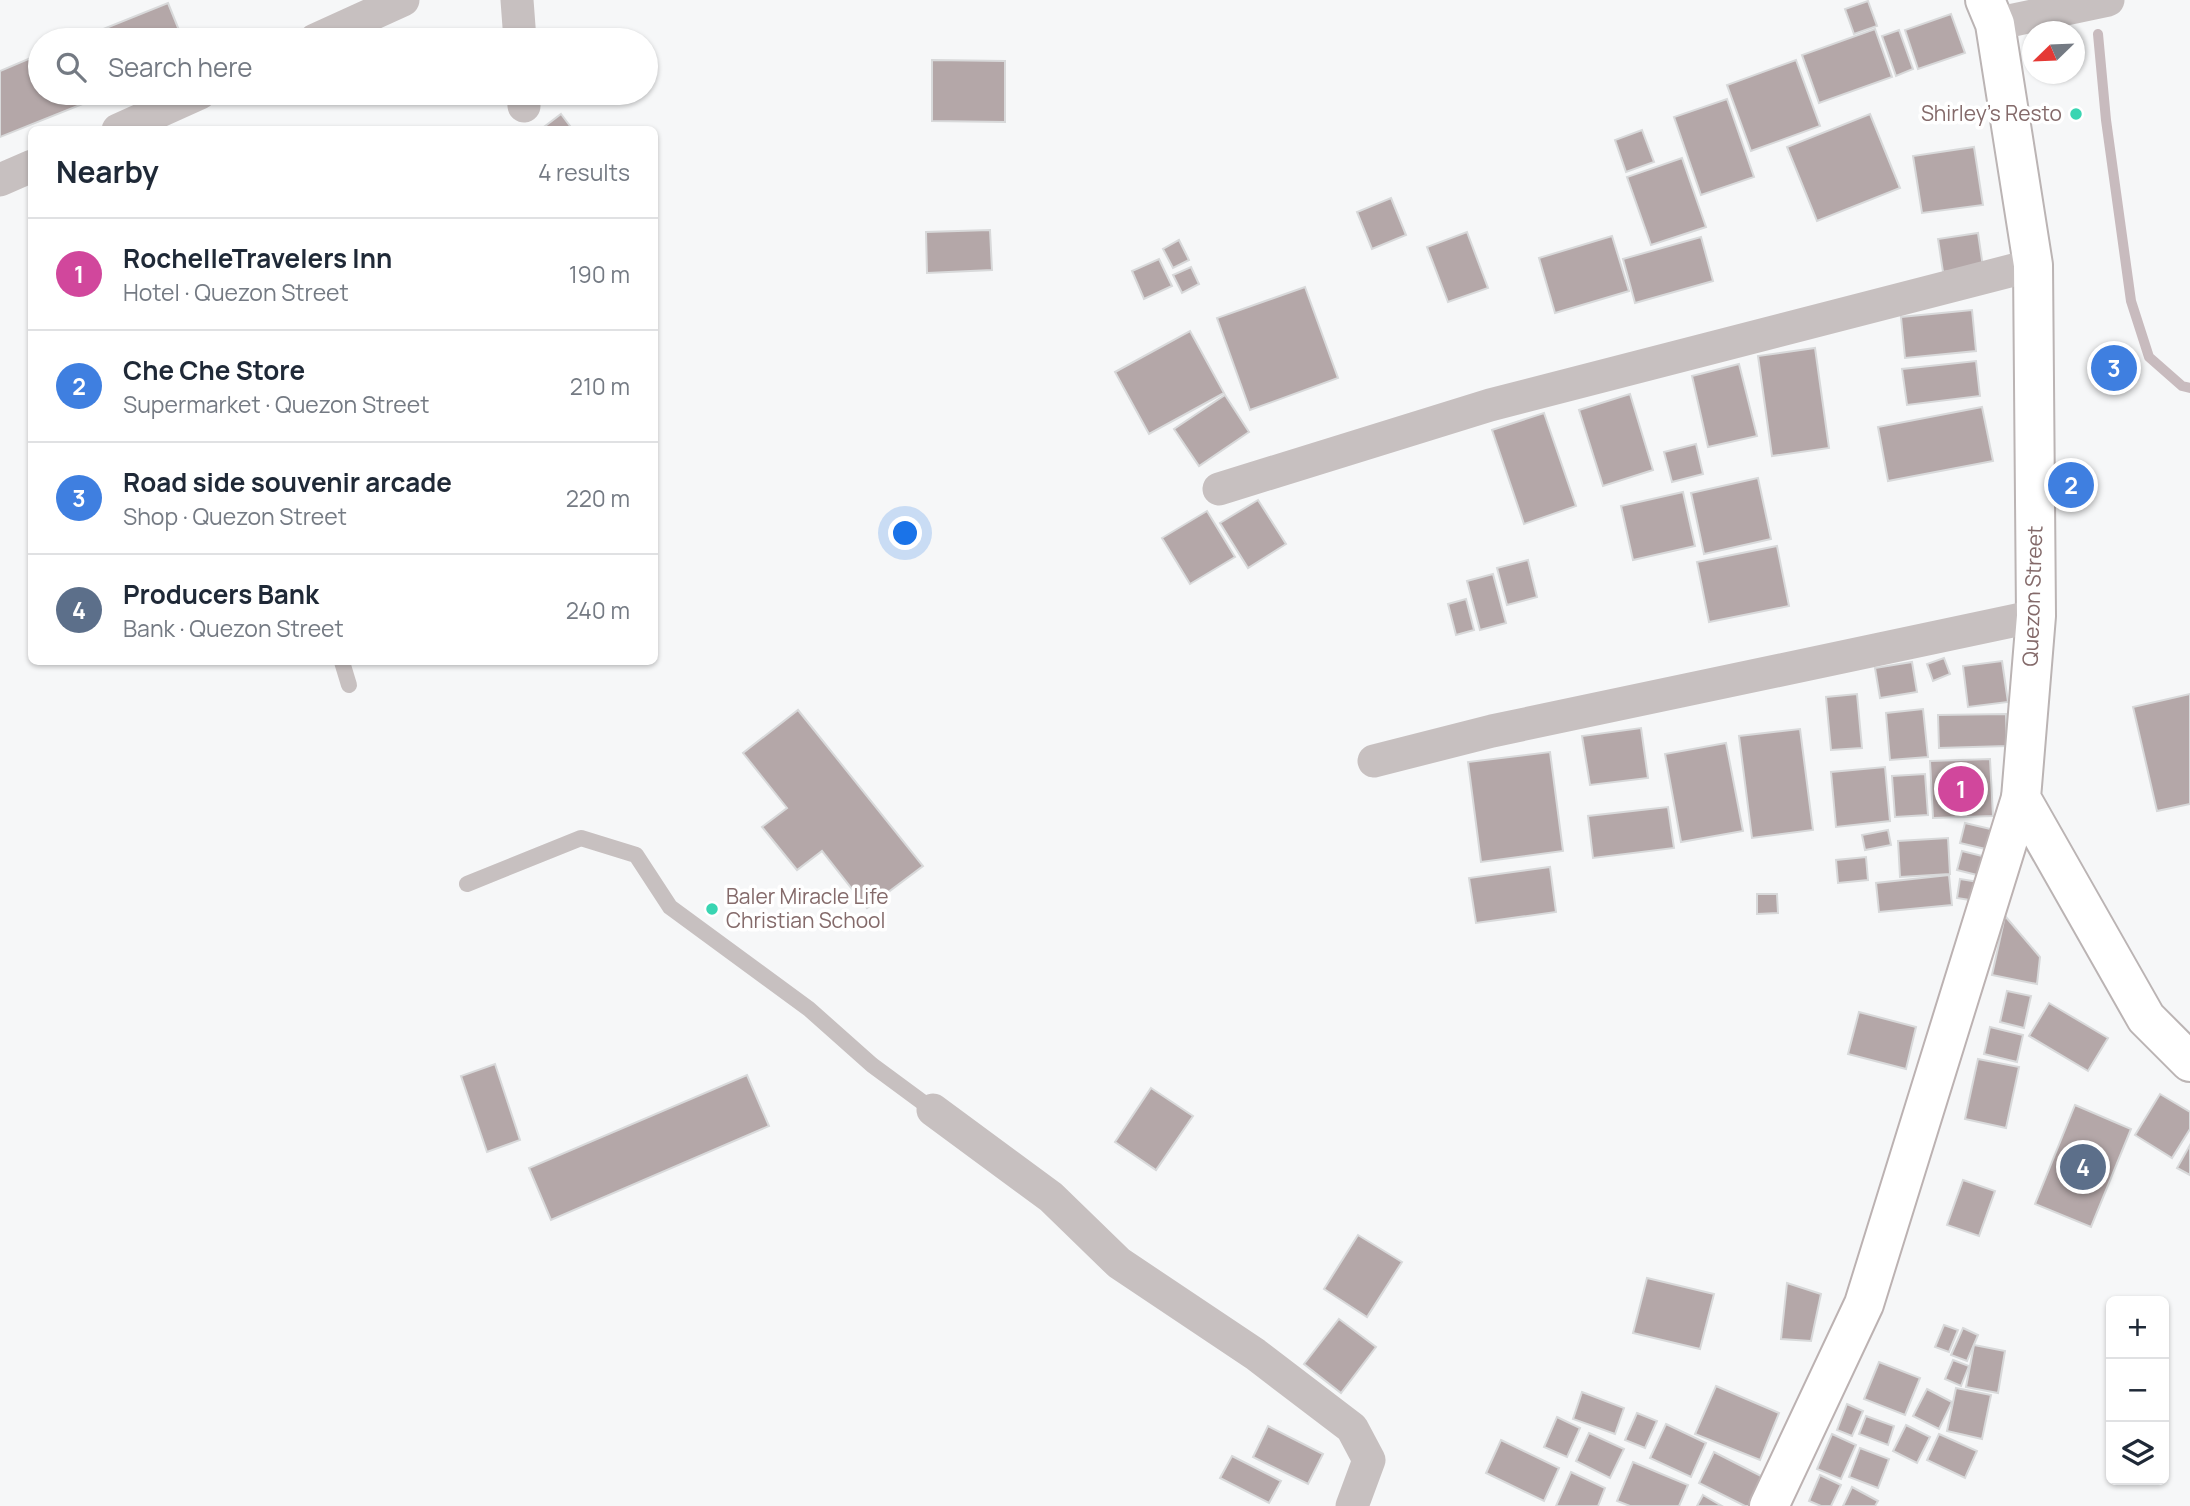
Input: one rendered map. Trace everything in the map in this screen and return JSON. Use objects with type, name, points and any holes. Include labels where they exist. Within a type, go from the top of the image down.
[{"type":"main road","name":"Quezon Street","points":[[1769,1506],[1864,1304],[2021,798],[2036,616],[2033,265],[1989,7]]},
{"type":"main road","points":[[2021,798],[2146,1018],[2190,1062]]},
{"type":"street","points":[[341,28],[403,0]]},
{"type":"street","points":[[517,0],[519,28]]},
{"type":"street","points":[[1989,7],[2108,0]]},
{"type":"street","points":[[134,126],[176,105]]},
{"type":"street","points":[[0,180],[28,168]]},
{"type":"street","points":[[1219,489],[1490,405],[2033,265]]},
{"type":"street","points":[[1374,761],[1492,731],[2036,616]]},
{"type":"street","points":[[933,1110],[1051,1197],[1119,1263],[1255,1354],[1352,1428],[1369,1460],[1352,1506]]},
{"type":"lane","points":[[343,665],[349,685]]},
{"type":"lane","points":[[467,884],[581,838],[636,855],[670,906],[809,1009],[872,1066],[933,1110]]},
{"type":"building","points":[[1868,1],[1877,26],[1854,34],[1845,9]]},
{"type":"building","points":[[168,3],[178,28],[106,28]]},
{"type":"building","points":[[1951,14],[1965,53],[1918,69],[1905,30]]},
{"type":"building","points":[[1875,29],[1892,77],[1819,103],[1802,55]]},
{"type":"building","points":[[1899,30],[1913,69],[1896,76],[1882,36]]},
{"type":"building","points":[[28,59],[28,105],[80,105],[0,137],[0,71]]},
{"type":"building","points":[[932,60],[1005,61],[1005,122],[932,121]]},
{"type":"building","points":[[1796,60],[1820,126],[1751,151],[1727,85]]},
{"type":"building","points":[[1727,99],[1754,177],[1701,195],[1674,117]]},
{"type":"building","points":[[561,114],[570,126],[545,126]]},
{"type":"building","points":[[1870,114],[1900,188],[1817,221],[1787,147]]},
{"type":"building","points":[[1642,130],[1654,162],[1626,172],[1615,140]]},
{"type":"building","points":[[1974,147],[1983,205],[1922,213],[1913,156]]},
{"type":"building","points":[[1682,158],[1706,227],[1651,245],[1627,177]]},
{"type":"building","points":[[1391,198],[1406,235],[1372,249],[1357,212]]},
{"type":"building","points":[[990,230],[992,270],[927,273],[926,232]]},
{"type":"building","points":[[1467,232],[1488,288],[1448,302],[1427,247]]},
{"type":"building","points":[[1978,233],[1983,267],[1943,272],[1938,239]]},
{"type":"building","points":[[1612,236],[1629,291],[1555,313],[1539,258]]},
{"type":"building","points":[[1701,237],[1713,281],[1635,303],[1623,259]]},
{"type":"building","points":[[1179,240],[1189,260],[1173,268],[1163,249]]},
{"type":"building","points":[[1159,259],[1172,286],[1144,299],[1132,271]]},
{"type":"building","points":[[1191,267],[1199,284],[1182,293],[1173,275]]},
{"type":"building","points":[[1305,287],[1338,378],[1250,410],[1217,318]]},
{"type":"building","points":[[1972,310],[1976,351],[1905,358],[1901,317]]},
{"type":"building","points":[[1190,331],[1224,393],[1149,434],[1115,372]]},
{"type":"building","points":[[1815,348],[1829,448],[1772,456],[1758,356]]},
{"type":"building","points":[[1976,361],[1980,396],[1907,405],[1902,369]]},
{"type":"building","points":[[1739,364],[1757,436],[1708,447],[1692,376]]},
{"type":"building","points":[[1630,394],[1653,470],[1603,486],[1579,410]]},
{"type":"building","points":[[1225,395],[1249,432],[1199,466],[1174,429]]},
{"type":"building","points":[[1982,407],[1993,461],[1888,481],[1878,427]]},
{"type":"building","points":[[1544,413],[1576,506],[1524,524],[1492,430]]},
{"type":"building","points":[[1696,444],[1703,474],[1672,482],[1664,452]]},
{"type":"building","points":[[1758,478],[1771,539],[1704,554],[1691,493]]},
{"type":"building","points":[[1683,492],[1695,546],[1633,560],[1621,506]]},
{"type":"building","points":[[1258,500],[1286,544],[1248,568],[1220,523]]},
{"type":"building","points":[[1207,511],[1235,557],[1190,584],[1162,538]]},
{"type":"building","points":[[1777,546],[1789,606],[1709,622],[1697,562]]},
{"type":"building","points":[[1528,560],[1537,597],[1507,605],[1497,568]]},
{"type":"building","points":[[1493,574],[1506,623],[1480,630],[1467,581]]},
{"type":"building","points":[[1466,599],[1474,630],[1456,635],[1448,604]]},
{"type":"building","points":[[1944,658],[1950,674],[1933,681],[1927,664]]},
{"type":"building","points":[[2002,661],[2008,702],[1968,707],[1963,666]]},
{"type":"building","points":[[1912,662],[1917,692],[1880,698],[1875,668]]},
{"type":"building","points":[[1857,694],[1862,748],[1831,750],[1826,697]]},
{"type":"building","points":[[2190,694],[2190,804],[2157,811],[2133,707]]},
{"type":"building","points":[[1923,709],[1928,757],[1890,760],[1886,713]]},
{"type":"building","points":[[798,710],[923,866],[867,908],[822,851],[797,870],[762,827],[787,808],[743,753]]},
{"type":"building","points":[[2006,714],[2007,746],[1939,748],[1938,715]]},
{"type":"building","points":[[1641,728],[1648,778],[1590,785],[1582,736]]},
{"type":"building","points":[[1800,729],[1813,830],[1752,838],[1739,736]]},
{"type":"building","points":[[1726,743],[1743,831],[1681,842],[1665,754]]},
{"type":"building","points":[[1550,752],[1563,851],[1481,862],[1468,762]]},
{"type":"building","points":[[1990,759],[1993,816],[1933,818],[1930,761]]},
{"type":"building","points":[[1885,767],[1890,821],[1836,827],[1831,772]]},
{"type":"building","points":[[1925,774],[1928,815],[1895,817],[1892,776]]},
{"type":"building","points":[[1668,807],[1674,848],[1593,858],[1588,816]]},
{"type":"building","points":[[1965,823],[1999,831],[1994,851],[1960,843]]},
{"type":"building","points":[[1888,830],[1891,845],[1865,850],[1862,835]]},
{"type":"building","points":[[1948,838],[1950,874],[1900,877],[1898,841]]},
{"type":"building","points":[[1962,851],[1990,858],[1985,877],[1957,870]]},
{"type":"building","points":[[1866,857],[1868,880],[1838,883],[1836,860]]},
{"type":"building","points":[[1550,867],[1556,912],[1476,923],[1469,878]]},
{"type":"building","points":[[1949,875],[1952,905],[1879,912],[1876,883]]},
{"type":"building","points":[[1960,879],[1985,883],[1982,902],[1957,898]]},
{"type":"building","points":[[1757,894],[1777,894],[1778,913],[1757,914]]},
{"type":"building","points":[[2005,916],[2040,957],[2037,984],[1992,975]]},
{"type":"building","points":[[2007,991],[2031,996],[2024,1028],[2000,1022]]},
{"type":"building","points":[[2049,1003],[2108,1038],[2088,1071],[2029,1036]]},
{"type":"building","points":[[1859,1012],[1916,1027],[1906,1069],[1848,1054]]},
{"type":"building","points":[[1990,1027],[2023,1035],[2017,1062],[1984,1054]]},
{"type":"building","points":[[1978,1059],[2019,1067],[2006,1128],[1965,1119]]},
{"type":"building","points":[[495,1064],[520,1140],[487,1152],[461,1076]]},
{"type":"building","points":[[747,1075],[769,1126],[551,1220],[529,1168]]},
{"type":"building","points":[[1151,1088],[1193,1116],[1156,1170],[1115,1142]]},
{"type":"building","points":[[2160,1094],[2190,1112],[2190,1129],[2172,1158],[2135,1135]]},
{"type":"building","points":[[2075,1105],[2131,1129],[2091,1227],[2035,1204]]},
{"type":"building","points":[[2190,1145],[2190,1175],[2177,1168]]},
{"type":"building","points":[[1963,1180],[1995,1191],[1979,1236],[1947,1225]]},
{"type":"building","points":[[1358,1235],[1402,1262],[1367,1317],[1324,1289]]},
{"type":"building","points":[[1647,1278],[1714,1294],[1700,1349],[1633,1333]]},
{"type":"building","points":[[1787,1283],[1821,1294],[1811,1341],[1781,1339]]},
{"type":"building","points":[[1339,1319],[1376,1347],[1341,1393],[1304,1364]]},
{"type":"building","points":[[1944,1325],[1958,1330],[1949,1352],[1935,1347]]},
{"type":"building","points":[[1963,1328],[1978,1335],[1967,1361],[1951,1355]]},
{"type":"building","points":[[1974,1345],[2005,1351],[1998,1393],[1966,1387]]},
{"type":"building","points":[[1953,1360],[1969,1366],[1961,1386],[1945,1379]]},
{"type":"building","points":[[1879,1362],[1920,1378],[1905,1415],[1864,1399]]},
{"type":"building","points":[[1716,1386],[1779,1413],[1760,1460],[1695,1434]]},
{"type":"building","points":[[1956,1388],[1991,1395],[1982,1439],[1947,1431]]},
{"type":"building","points":[[1927,1389],[1952,1402],[1939,1429],[1913,1416]]},
{"type":"building","points":[[1582,1392],[1624,1408],[1615,1434],[1573,1419]]},
{"type":"building","points":[[1847,1404],[1863,1411],[1852,1436],[1837,1430]]},
{"type":"building","points":[[1637,1413],[1657,1421],[1645,1448],[1625,1440]]},
{"type":"building","points":[[1866,1416],[1894,1426],[1888,1445],[1859,1434]]},
{"type":"building","points":[[1557,1417],[1580,1428],[1567,1457],[1544,1447]]},
{"type":"building","points":[[1666,1424],[1706,1443],[1691,1477],[1650,1458]]},
{"type":"building","points":[[1906,1425],[1930,1437],[1917,1463],[1893,1451]]},
{"type":"building","points":[[1268,1426],[1323,1454],[1308,1484],[1253,1457]]},
{"type":"building","points":[[1589,1433],[1624,1449],[1610,1478],[1576,1461]]},
{"type":"building","points":[[1832,1434],[1856,1445],[1841,1479],[1817,1469]]},
{"type":"building","points":[[1939,1434],[1977,1451],[1965,1478],[1927,1460]]},
{"type":"building","points":[[1501,1440],[1559,1468],[1544,1501],[1486,1473]]},
{"type":"building","points":[[1860,1448],[1889,1459],[1878,1488],[1849,1477]]},
{"type":"building","points":[[1714,1452],[1763,1477],[1749,1506],[1699,1483]]},
{"type":"building","points":[[1232,1456],[1281,1481],[1269,1503],[1220,1478]]},
{"type":"building","points":[[1633,1462],[1688,1485],[1679,1506],[1630,1506],[1617,1501]]},
{"type":"building","points":[[1571,1472],[1605,1488],[1598,1506],[1556,1506]]},
{"type":"building","points":[[1820,1475],[1841,1485],[1831,1506],[1821,1506],[1809,1501]]},
{"type":"building","points":[[1852,1487],[1878,1501],[1875,1506],[1843,1506]]},
{"type":"building","points":[[1703,1495],[1722,1506],[1697,1506]]},
{"type":"waterway","points":[[2098,34],[2106,120],[2131,301],[2149,357],[2182,386],[2190,388]]},
{"type":"place","name":"Shirley's Resto","points":[[2076,114]]},
{"type":"place","name":"Road side souvenir arcade","points":[[2114,368]]},
{"type":"place","name":"Che Che Store","points":[[2071,485]]},
{"type":"place","name":"RochelleTravelers Inn","points":[[1961,789]]},
{"type":"place","name":"Baler Miracle Life Christian School","points":[[712,909]]},
{"type":"place","name":"Producers Bank","points":[[2083,1167]]}]
